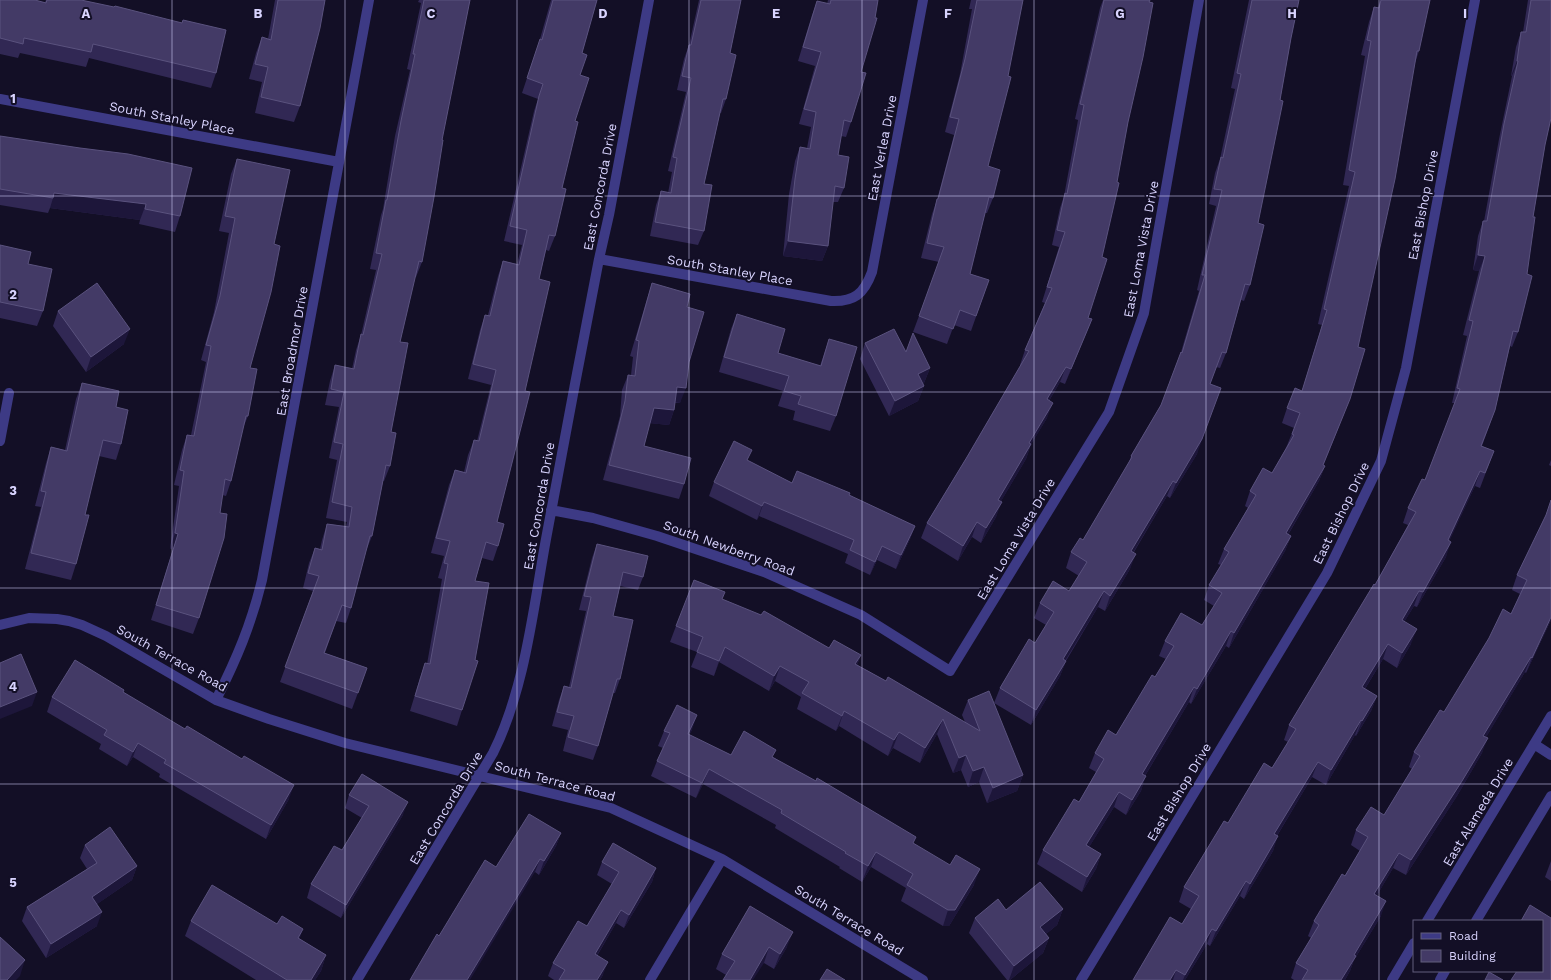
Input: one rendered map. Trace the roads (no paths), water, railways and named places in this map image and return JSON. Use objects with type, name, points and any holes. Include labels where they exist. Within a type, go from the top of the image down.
[{"type":"street","name":"East Broadmor Drive","points":[[216,700],[245,639],[257,600],[303,364],[370,0]]},
{"type":"street","name":"East Concorda Drive","points":[[358,980],[481,775],[502,735],[516,691],[531,622],[551,510],[649,0]]},
{"type":"street","name":"East Verlea Drive","points":[[857,296],[866,285],[872,272],[923,0]]},
{"type":"street","name":"East Loma Vista Drive","points":[[950,671],[1109,412],[1144,313],[1199,0]]},
{"type":"street","name":"East Bishop Drive","points":[[1081,980],[1327,573],[1381,461],[1406,368],[1475,0]]},
{"type":"street","name":"South Stanley Place","points":[[0,99],[339,162]]},
{"type":"street","name":"South Stanley Place","points":[[599,259],[831,301],[849,300],[857,296]]},
{"type":"street","points":[[0,441],[9,393]]},
{"type":"street","name":"South Newberry Road","points":[[551,510],[593,518],[657,536],[764,572],[861,615],[950,671]]},
{"type":"street","name":"South Terrace Road","points":[[0,625],[29,618],[69,621],[106,636],[216,700],[269,719],[345,743],[611,808],[722,859],[923,980]]},
{"type":"street","name":"East Alameda Drive","points":[[1428,920],[1551,716]]},
{"type":"street","points":[[1534,744],[1551,755]]},
{"type":"street","points":[[1477,920],[1551,796]]},
{"type":"street","points":[[650,980],[722,859]]},
{"type":"street","points":[[1392,980],[1413,945]]}]
